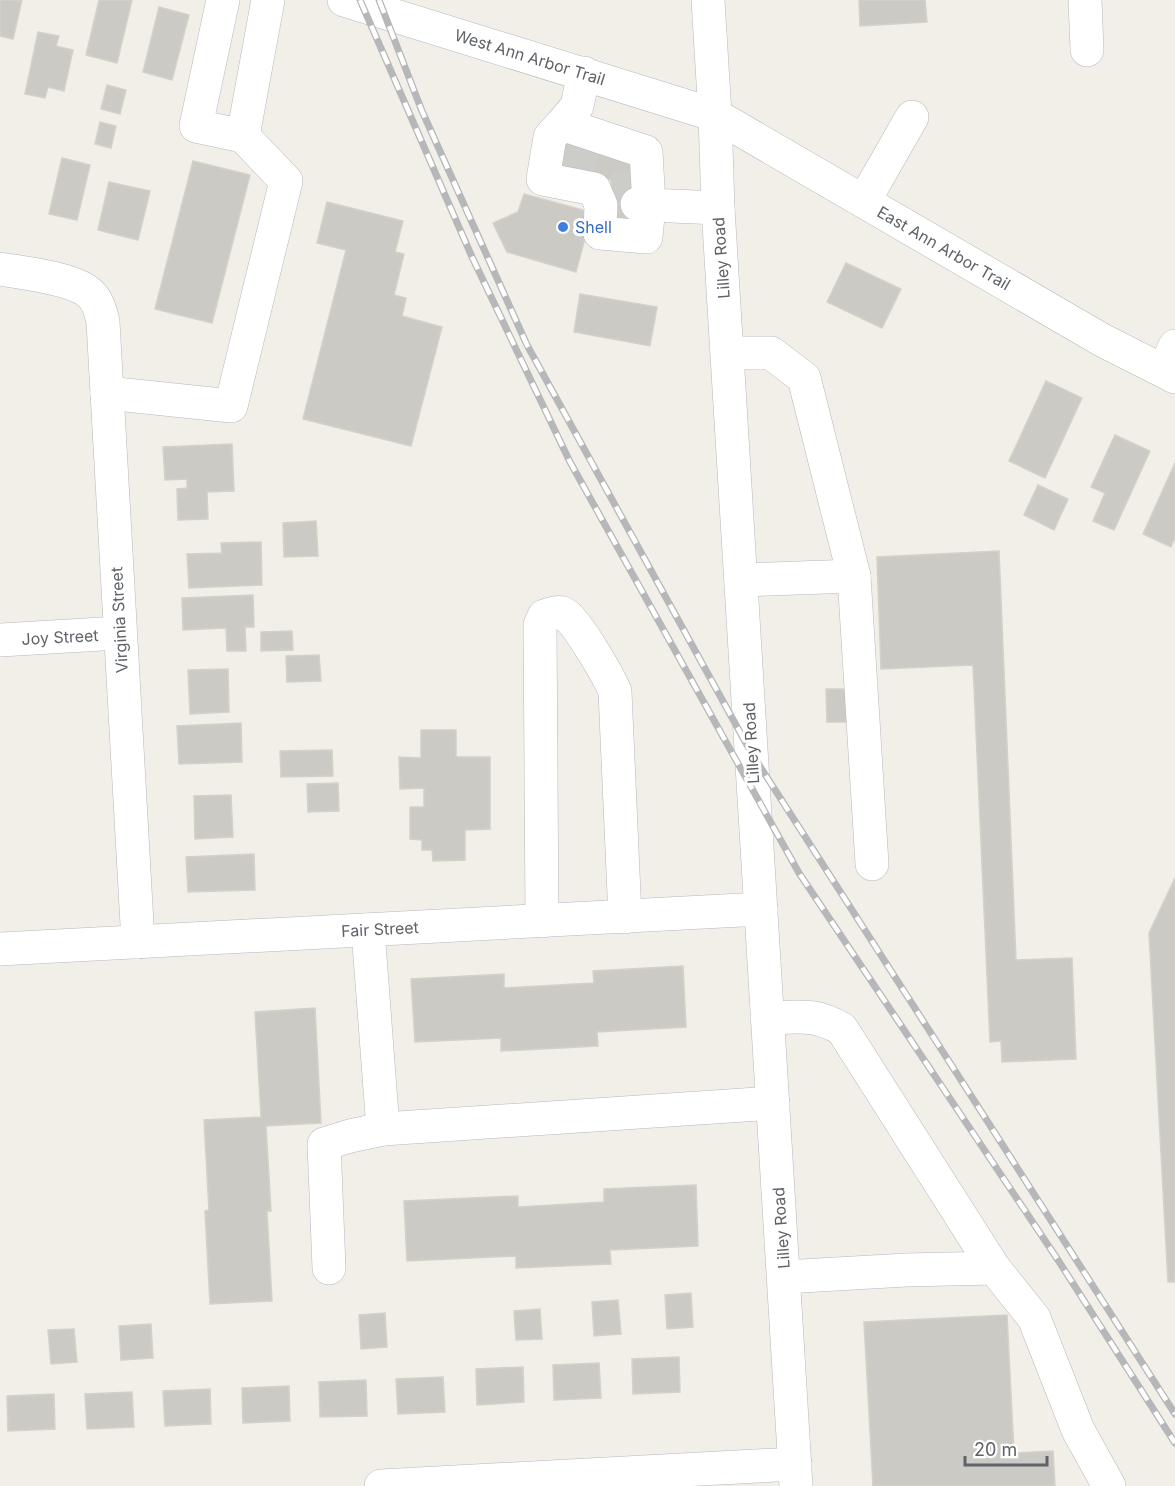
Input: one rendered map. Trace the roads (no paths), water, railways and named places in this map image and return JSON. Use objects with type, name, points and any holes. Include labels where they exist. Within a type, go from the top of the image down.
[{"type":"street","points":[[107,393],[231,406],[286,181],[243,136],[196,126],[223,0]]},
{"type":"street","points":[[243,136],[268,0]]},
{"type":"street","name":"West Ann Arbor Trail","points":[[344,0],[715,115]]},
{"type":"street","name":"Lilley Road","points":[[708,0],[718,208],[796,1475]]},
{"type":"street","points":[[1085,0],[1087,50]]},
{"type":"street","points":[[584,73],[578,106],[605,175],[718,208]]},
{"type":"street","name":"East Ann Arbor Trail","points":[[715,115],[1102,340],[1171,365]]},
{"type":"street","points":[[864,201],[912,117]]},
{"type":"street","name":"Virginia Street","points":[[0,269],[70,283],[89,292],[95,300],[103,322],[138,942]]},
{"type":"street","points":[[728,353],[771,353],[804,378],[854,576],[872,864]]},
{"type":"street","points":[[741,580],[854,576]]},
{"type":"street","points":[[542,921],[540,625],[544,616],[555,612],[566,614],[611,680],[615,692],[625,917]]},
{"type":"street","name":"Joy Street","points":[[0,640],[119,633]]},
{"type":"street","name":"Fair Street","points":[[0,949],[761,909]]},
{"type":"street","points":[[368,930],[383,1129]]},
{"type":"street","points":[[767,1018],[809,1016],[827,1020],[842,1029],[994,1269],[1034,1318],[1078,1430],[1109,1486]]},
{"type":"street","points":[[329,1268],[324,1144],[383,1129],[773,1103]]},
{"type":"street","points":[[784,1277],[846,1272],[994,1269]]},
{"type":"street","points":[[381,1486],[796,1475]]},
{"type":"tunnel","points":[[577,171],[586,144]]},
{"type":"tunnel","points":[[612,189],[636,189]]},
{"type":"railway","points":[[360,0],[472,257],[570,462],[799,873],[1058,1260],[1175,1443]]},
{"type":"railway","points":[[379,0],[422,111],[527,345],[752,754],[1175,1414]]},
{"type":"place","name":"Shell","points":[[563,227]]}]
